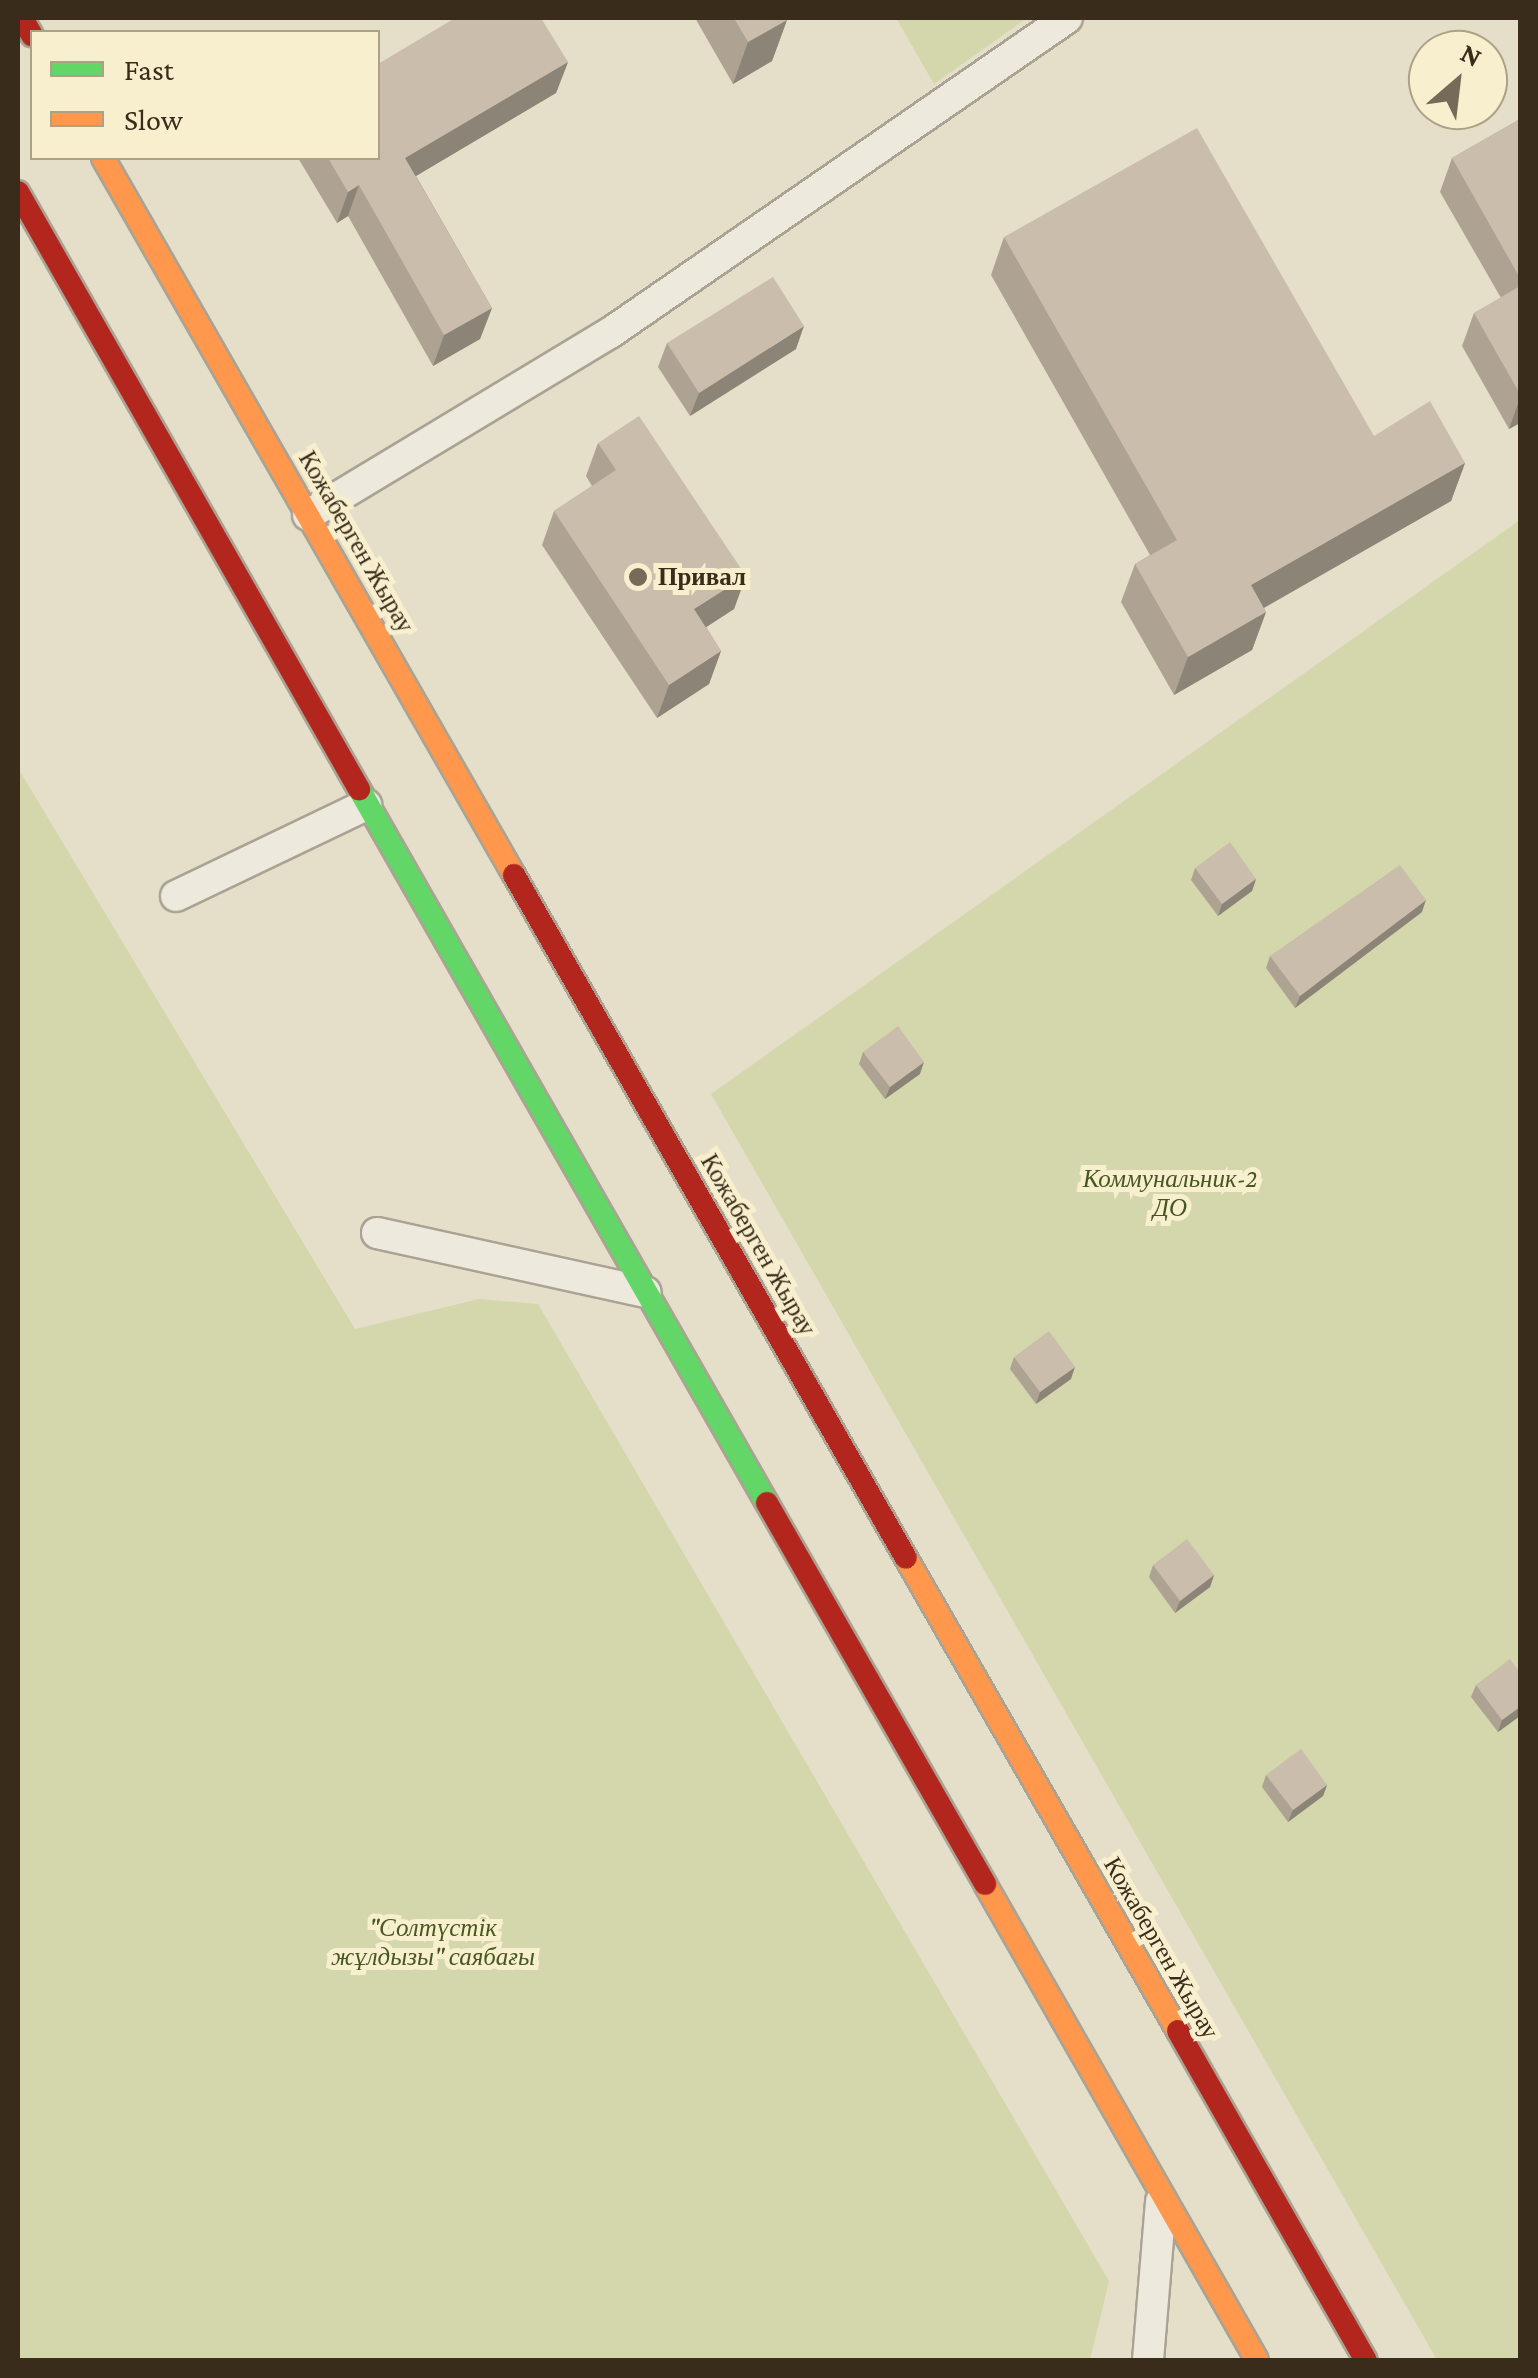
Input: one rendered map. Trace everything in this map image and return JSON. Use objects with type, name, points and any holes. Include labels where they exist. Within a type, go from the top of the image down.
[{"type":"highway","name":"Кожаберген Жырау","points":[[104,160],[1366,2360]]},
{"type":"highway","points":[[18,192],[1257,2360]]},
{"type":"lane","points":[[308,515],[610,333],[1039,27],[1067,18]]},
{"type":"lane","points":[[176,896],[366,805]]},
{"type":"lane","points":[[377,1234],[646,1292]]},
{"type":"lane","points":[[1148,2360],[1162,2194]]},
{"type":"green space","points":[[896,18],[1027,18],[934,84]]},
{"type":"green space","name":"Коммунальник-2 ДО","points":[[1520,520],[1520,2360],[1437,2360],[711,1094]]},
{"type":"green space","name":"\"Солтүстік жұлдызы\" саябағы","points":[[18,768],[355,1329],[479,1299],[538,1304],[1109,2281],[1090,2360],[18,2360]]},
{"type":"building","points":[[455,18],[541,18],[568,62],[405,158],[492,308],[444,335],[359,185],[348,192],[329,160],[380,160],[380,63]]},
{"type":"building","points":[[734,18],[786,18],[787,20],[748,42]]},
{"type":"building","points":[[1520,119],[1520,278],[1452,158],[1501,130],[1508,130],[1508,126]]},
{"type":"building","points":[[1197,128],[1374,436],[1430,401],[1465,463],[1251,585],[1266,612],[1188,657],[1135,564],[1177,540],[1004,237]]},
{"type":"building","points":[[773,277],[804,326],[699,393],[667,343]]},
{"type":"building","points":[[1520,286],[1520,394],[1474,313]]},
{"type":"building","name":"Привал","points":[[639,416],[746,576],[694,609],[721,651],[669,685],[554,511],[616,470],[598,443]]},
{"type":"building","points":[[1230,842],[1256,879],[1222,904],[1195,868]]},
{"type":"building","points":[[1400,865],[1426,900],[1300,996],[1270,956]]},
{"type":"building","points":[[898,1026],[924,1062],[890,1087],[863,1052]]},
{"type":"building","points":[[1049,1331],[1075,1367],[1040,1392],[1014,1357]]},
{"type":"building","points":[[1187,1539],[1214,1575],[1180,1601],[1153,1565]]},
{"type":"building","points":[[1510,1659],[1520,1673],[1520,1707],[1502,1720],[1476,1685]]},
{"type":"building","points":[[1301,1749],[1327,1785],[1293,1810],[1266,1775]]},
{"type":"traffic: fast","points":[[359,789],[767,1503]]},
{"type":"traffic: slow","points":[[104,160],[514,875]]},
{"type":"traffic: slow","points":[[906,1558],[1178,2031]]},
{"type":"traffic: slow","points":[[985,1884],[1257,2360]]},
{"type":"traffic: jam","points":[[22,18],[30,32]]},
{"type":"traffic: jam","points":[[18,192],[359,789]]},
{"type":"traffic: jam","points":[[514,875],[906,1558]]},
{"type":"traffic: jam","points":[[767,1503],[985,1884]]},
{"type":"traffic: jam","points":[[1178,2031],[1366,2360]]},
{"type":"place","name":"Привал","points":[[638,577]]}]
